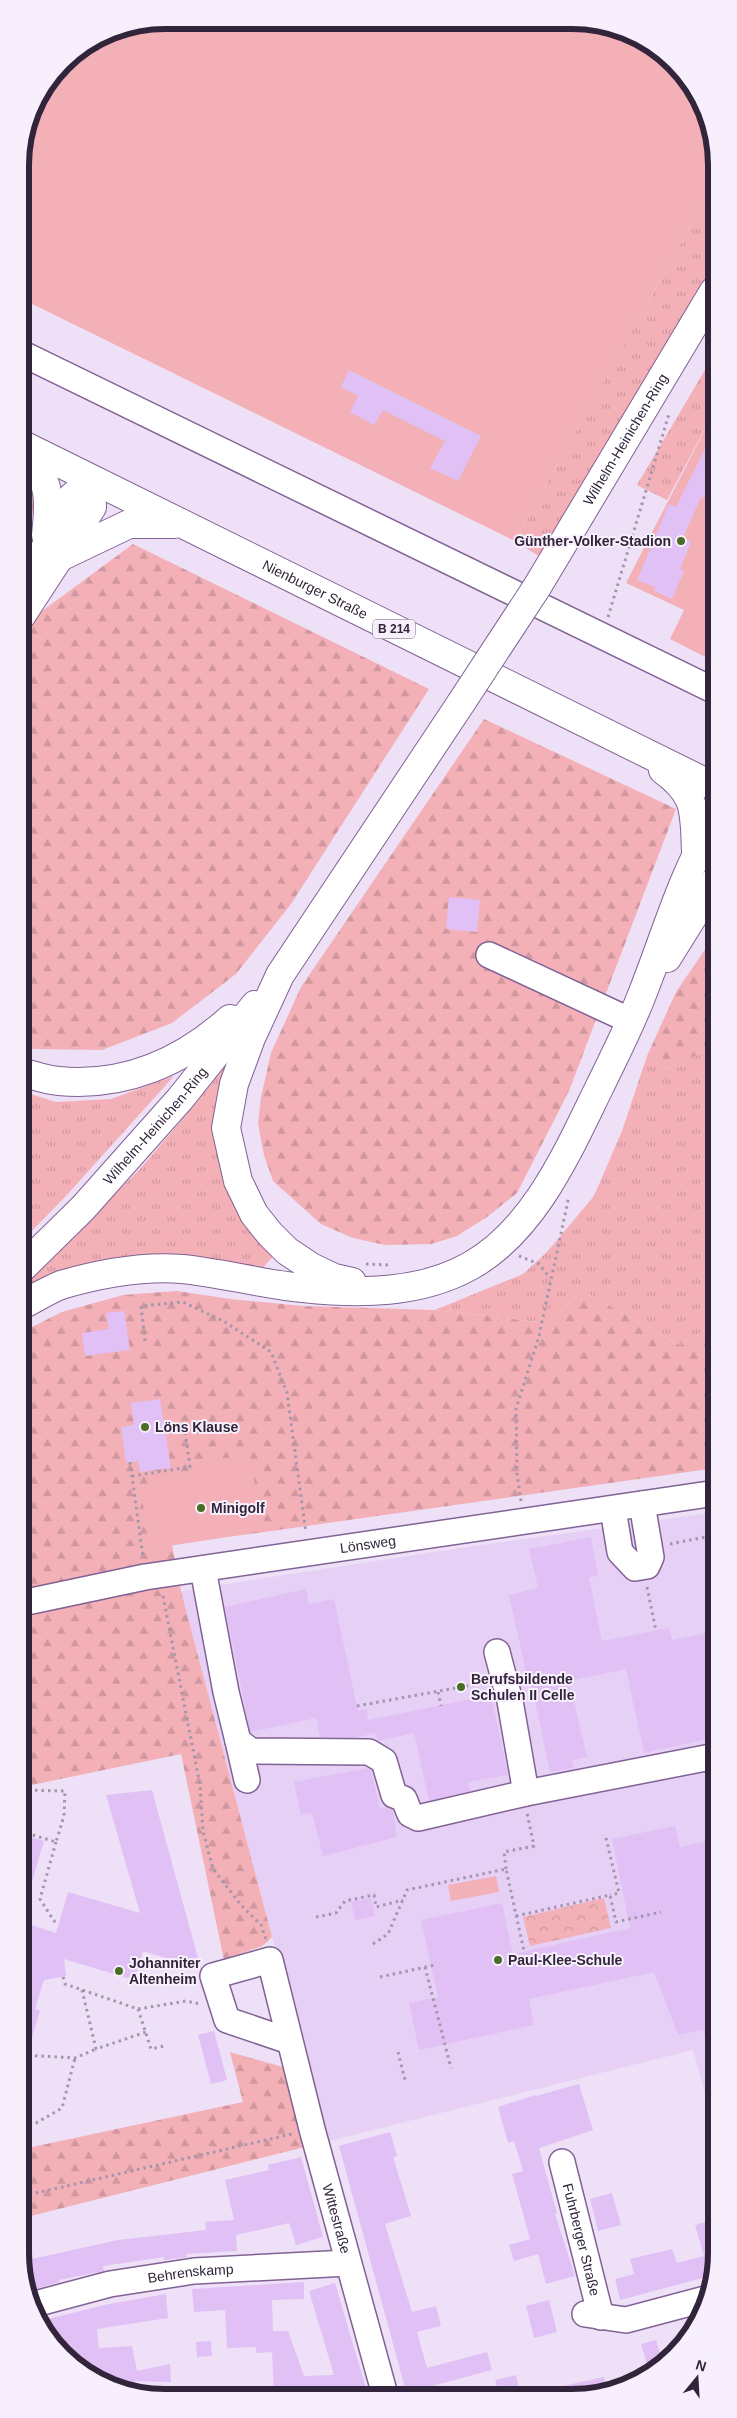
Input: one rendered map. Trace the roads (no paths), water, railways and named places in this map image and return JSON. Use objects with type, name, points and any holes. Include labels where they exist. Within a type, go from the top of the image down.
[{"type":"main road","name":"Wilhelm-Heinichen-Ring","points":[[29,1261],[83,1208],[173,1106],[280,975],[537,587],[708,301]]},
{"type":"main road","name":"Nienburger Straße","points":[[29,448],[708,784]]},
{"type":"main road","points":[[29,455],[42,473],[50,502],[53,552],[29,600]]},
{"type":"main road","points":[[29,587],[53,552],[92,508],[91,480]]},
{"type":"main road","points":[[53,552],[101,536],[129,524],[180,524]]},
{"type":"main road","points":[[623,742],[675,778],[684,788],[694,807],[696,852]]},
{"type":"main road","points":[[29,1301],[59,1286],[130,1270],[180,1269],[301,1288],[355,1292],[414,1286],[438,1280],[471,1266],[497,1246],[525,1217],[568,1153],[644,992],[670,915],[696,852],[708,832]]},
{"type":"main road","points":[[644,992],[708,892]]},
{"type":"main road","points":[[29,1074],[58,1081],[104,1082],[141,1073],[180,1056],[220,1028],[280,975]]},
{"type":"main road","points":[[280,975],[251,1038],[234,1084],[226,1128],[238,1181],[254,1214],[270,1234],[287,1250],[311,1267],[334,1278],[361,1283],[414,1286]]},
{"type":"street","points":[[29,358],[708,688]]},
{"type":"street","points":[[489,955],[631,1021]]},
{"type":"street","name":"Lönsweg","points":[[29,1602],[152,1576],[708,1494]]},
{"type":"street","points":[[613,1509],[620,1552],[635,1568],[646,1557],[642,1504]]},
{"type":"street","points":[[203,1569],[226,1692],[247,1780]]},
{"type":"street","points":[[497,1652],[504,1679],[526,1800]]},
{"type":"street","points":[[238,1741],[251,1751],[368,1752],[384,1760],[394,1795],[404,1799],[410,1814],[418,1818],[526,1800],[708,1758]]},
{"type":"street","name":"Wittestraße","points":[[289,2041],[227,2020],[213,1976],[270,1960],[312,2129],[383,2389]]},
{"type":"street","name":"Fuhrberger Straße","points":[[562,2162],[593,2315],[626,2320],[700,2300]]},
{"type":"street","name":"Behrenskamp","points":[[38,2303],[110,2284],[194,2271],[348,2263]]},
{"type":"place","name":"Günther-Volker-Stadion","points":[[681,541]]},
{"type":"place","name":"Löns Klause","points":[[145,1427]]},
{"type":"place","name":"Minigolf","points":[[201,1508]]},
{"type":"place","name":"Berufsbildende Schulen II Celle","points":[[461,1687]]},
{"type":"place","name":"Paul-Klee-Schule","points":[[498,1960]]},
{"type":"place","name":"Johanniter Altenheim","points":[[119,1971]]}]
